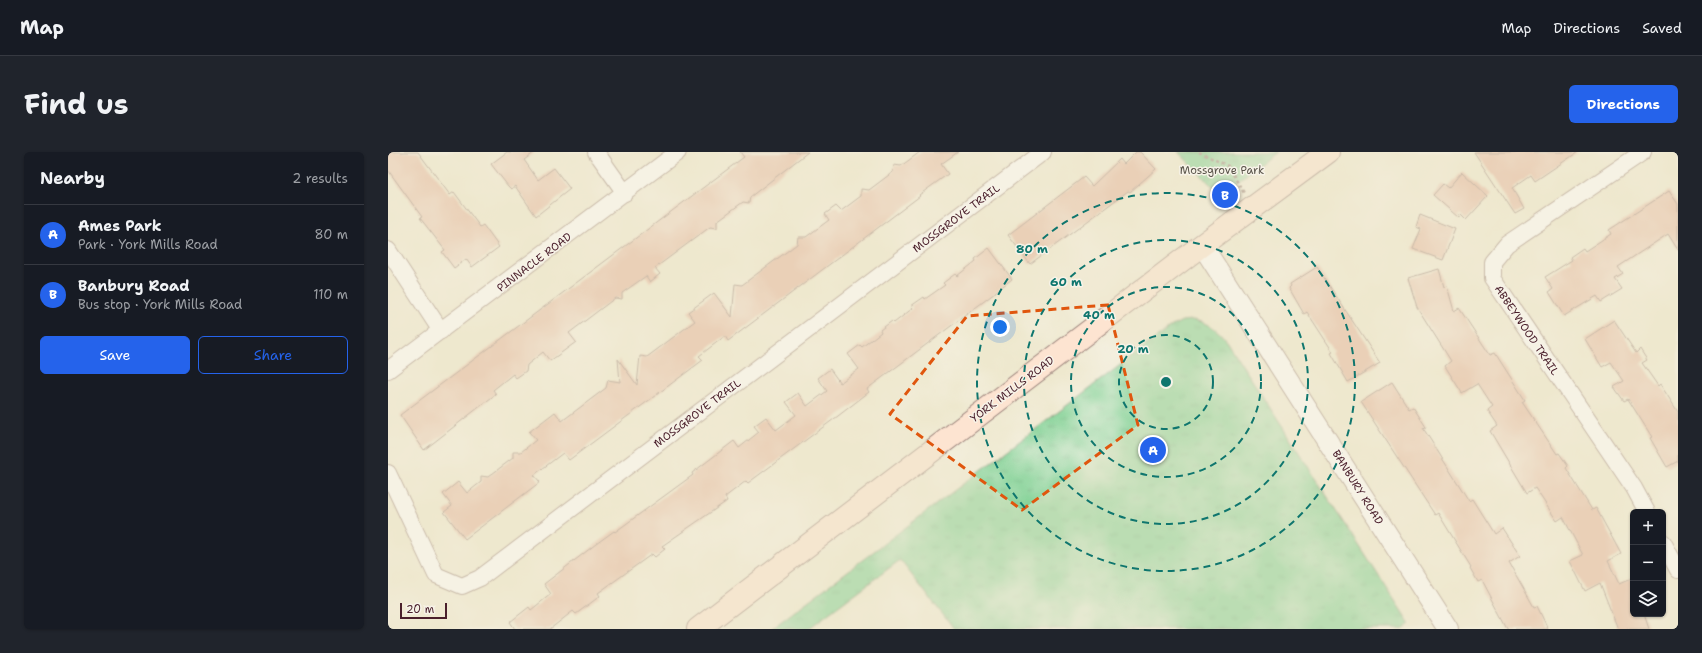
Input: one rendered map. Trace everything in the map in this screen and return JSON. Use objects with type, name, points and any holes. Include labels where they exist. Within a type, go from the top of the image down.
[{"type":"main road","name":"YORK MILLS ROAD","points":[[698,629],[1202,244],[1328,152]]},
{"type":"street","points":[[596,152],[625,193]]},
{"type":"street","name":"PINNACLE ROAD","points":[[388,370],[678,152]]},
{"type":"street","name":"MOSSGROVE TRAIL","points":[[388,473],[436,575],[462,586],[474,581],[1043,152]]},
{"type":"street","name":"ABBEYWOOD TRAIL","points":[[1643,152],[1507,244],[1492,262],[1492,278],[1634,488],[1645,509]]},
{"type":"street","name":"BANBURY ROAD","points":[[1202,244],[1448,629]]},
{"type":"street","points":[[388,250],[440,331]]},
{"type":"street","points":[[1665,545],[1678,570]]},
{"type":"path","points":[[1199,152],[1228,166],[1253,207]]},
{"type":"highlighted area","points":[[1108,305],[1138,425],[1022,510],[890,414],[967,316]]},
{"type":"green space","name":"Mossgrove Park","points":[[1178,152],[1276,152],[1220,194]]},
{"type":"green space","points":[[1192,320],[1203,322],[1211,326],[1226,340],[1410,624],[1402,629],[954,629],[900,560],[808,629],[771,629],[1172,326],[1182,321]]},
{"type":"building","points":[[388,152],[418,152],[450,195],[454,192],[480,227],[483,225],[499,247],[472,267],[466,259],[454,268],[442,252],[445,250],[420,218],[422,217],[388,170]]},
{"type":"building","points":[[507,152],[535,152],[524,160],[538,180],[554,168],[570,189],[536,216],[515,186],[511,189],[491,164]]},
{"type":"building","points":[[740,152],[808,152],[750,197],[749,203],[743,202],[717,221],[717,228],[710,227],[655,268],[660,274],[650,282],[646,276],[622,293],[622,299],[615,298],[569,333],[576,342],[550,361],[543,352],[527,365],[526,371],[516,378],[513,374],[493,390],[496,394],[424,450],[400,415],[744,157]]},
{"type":"building","points":[[920,152],[958,152],[941,164],[948,174],[919,195],[920,196],[728,341],[725,336],[699,356],[703,360],[569,460],[563,453],[534,475],[540,482],[465,539],[444,512],[452,506],[443,494],[458,482],[467,493],[481,482],[481,476],[488,477],[513,458],[513,452],[521,452],[536,440],[529,432],[555,412],[562,421],[606,388],[608,380],[620,382],[618,359],[637,385],[640,356],[647,357],[695,321],[688,312],[714,293],[732,317],[735,284],[742,285],[797,244],[798,237],[806,237],[829,220],[825,214],[836,206],[841,211],[861,196],[861,189],[869,190],[893,172],[894,165],[901,166]]},
{"type":"building","points":[[1136,152],[1140,152],[1156,169],[1130,192],[1128,191],[1030,264],[1008,235],[1084,177],[1092,186],[1120,159],[1124,164]]},
{"type":"building","points":[[1474,152],[1578,152],[1535,181],[1531,175],[1512,188],[1524,209],[1515,214]]},
{"type":"building","points":[[1462,172],[1488,196],[1466,220],[1460,214],[1459,218],[1433,195],[1443,184],[1448,188]]},
{"type":"building","points":[[1669,191],[1678,204],[1678,250],[1668,234],[1618,267],[1623,274],[1615,279],[1622,289],[1601,302],[1597,296],[1564,316],[1549,292],[1553,289],[1545,277],[1572,260],[1570,257],[1583,248],[1585,251],[1611,234],[1609,230]]},
{"type":"building","points":[[1420,215],[1455,229],[1443,260],[1413,249],[1421,229],[1416,227]]},
{"type":"building","points":[[989,248],[1012,279],[995,293],[867,389],[869,392],[838,416],[748,483],[746,481],[725,497],[727,501],[662,546],[665,549],[655,557],[652,554],[598,593],[600,596],[576,614],[573,611],[550,629],[515,629],[510,622],[529,607],[531,610],[551,594],[544,584],[596,544],[614,531],[615,532],[693,475],[692,473],[734,441],[739,448],[759,432],[754,426],[766,417],[776,430],[796,415],[786,402],[798,393],[807,406],[827,391],[818,378],[830,369],[840,383],[859,369],[848,354],[860,345],[862,347],[892,321],[894,323],[913,308],[911,306],[924,297],[925,299],[945,285],[943,283],[955,274],[957,276],[976,261],[975,259]]},
{"type":"building","points":[[1317,267],[1380,363],[1348,382],[1331,353],[1333,352],[1307,312],[1304,314],[1289,288],[1291,286],[1290,284]]},
{"type":"building","points":[[1439,269],[1444,287],[1447,286],[1454,311],[1459,308],[1490,355],[1495,353],[1525,400],[1522,402],[1557,454],[1559,453],[1568,466],[1566,468],[1592,510],[1596,508],[1621,554],[1608,561],[1619,584],[1630,579],[1630,617],[1645,617],[1649,629],[1618,629],[1600,583],[1585,591],[1570,561],[1583,555],[1563,517],[1557,521],[1535,488],[1527,493],[1490,431],[1497,426],[1487,411],[1492,407],[1477,384],[1462,393],[1445,366],[1451,361],[1417,307],[1408,278]]},
{"type":"building","points":[[1614,320],[1636,353],[1640,349],[1647,360],[1642,363],[1658,386],[1660,384],[1678,412],[1678,461],[1667,467],[1650,438],[1652,437],[1628,399],[1624,401],[1614,387],[1624,381],[1611,362],[1602,367],[1585,339]]},
{"type":"building","points":[[1392,382],[1409,409],[1413,407],[1426,427],[1423,428],[1469,501],[1472,499],[1494,534],[1502,528],[1520,556],[1509,563],[1534,607],[1537,606],[1548,629],[1508,629],[1482,580],[1478,582],[1470,568],[1471,567],[1438,513],[1435,515],[1361,402]]},
{"type":"place","name":"Banbury Road","points":[[1225,195]]},
{"type":"place","name":"Ames Park","points":[[1153,450]]}]
